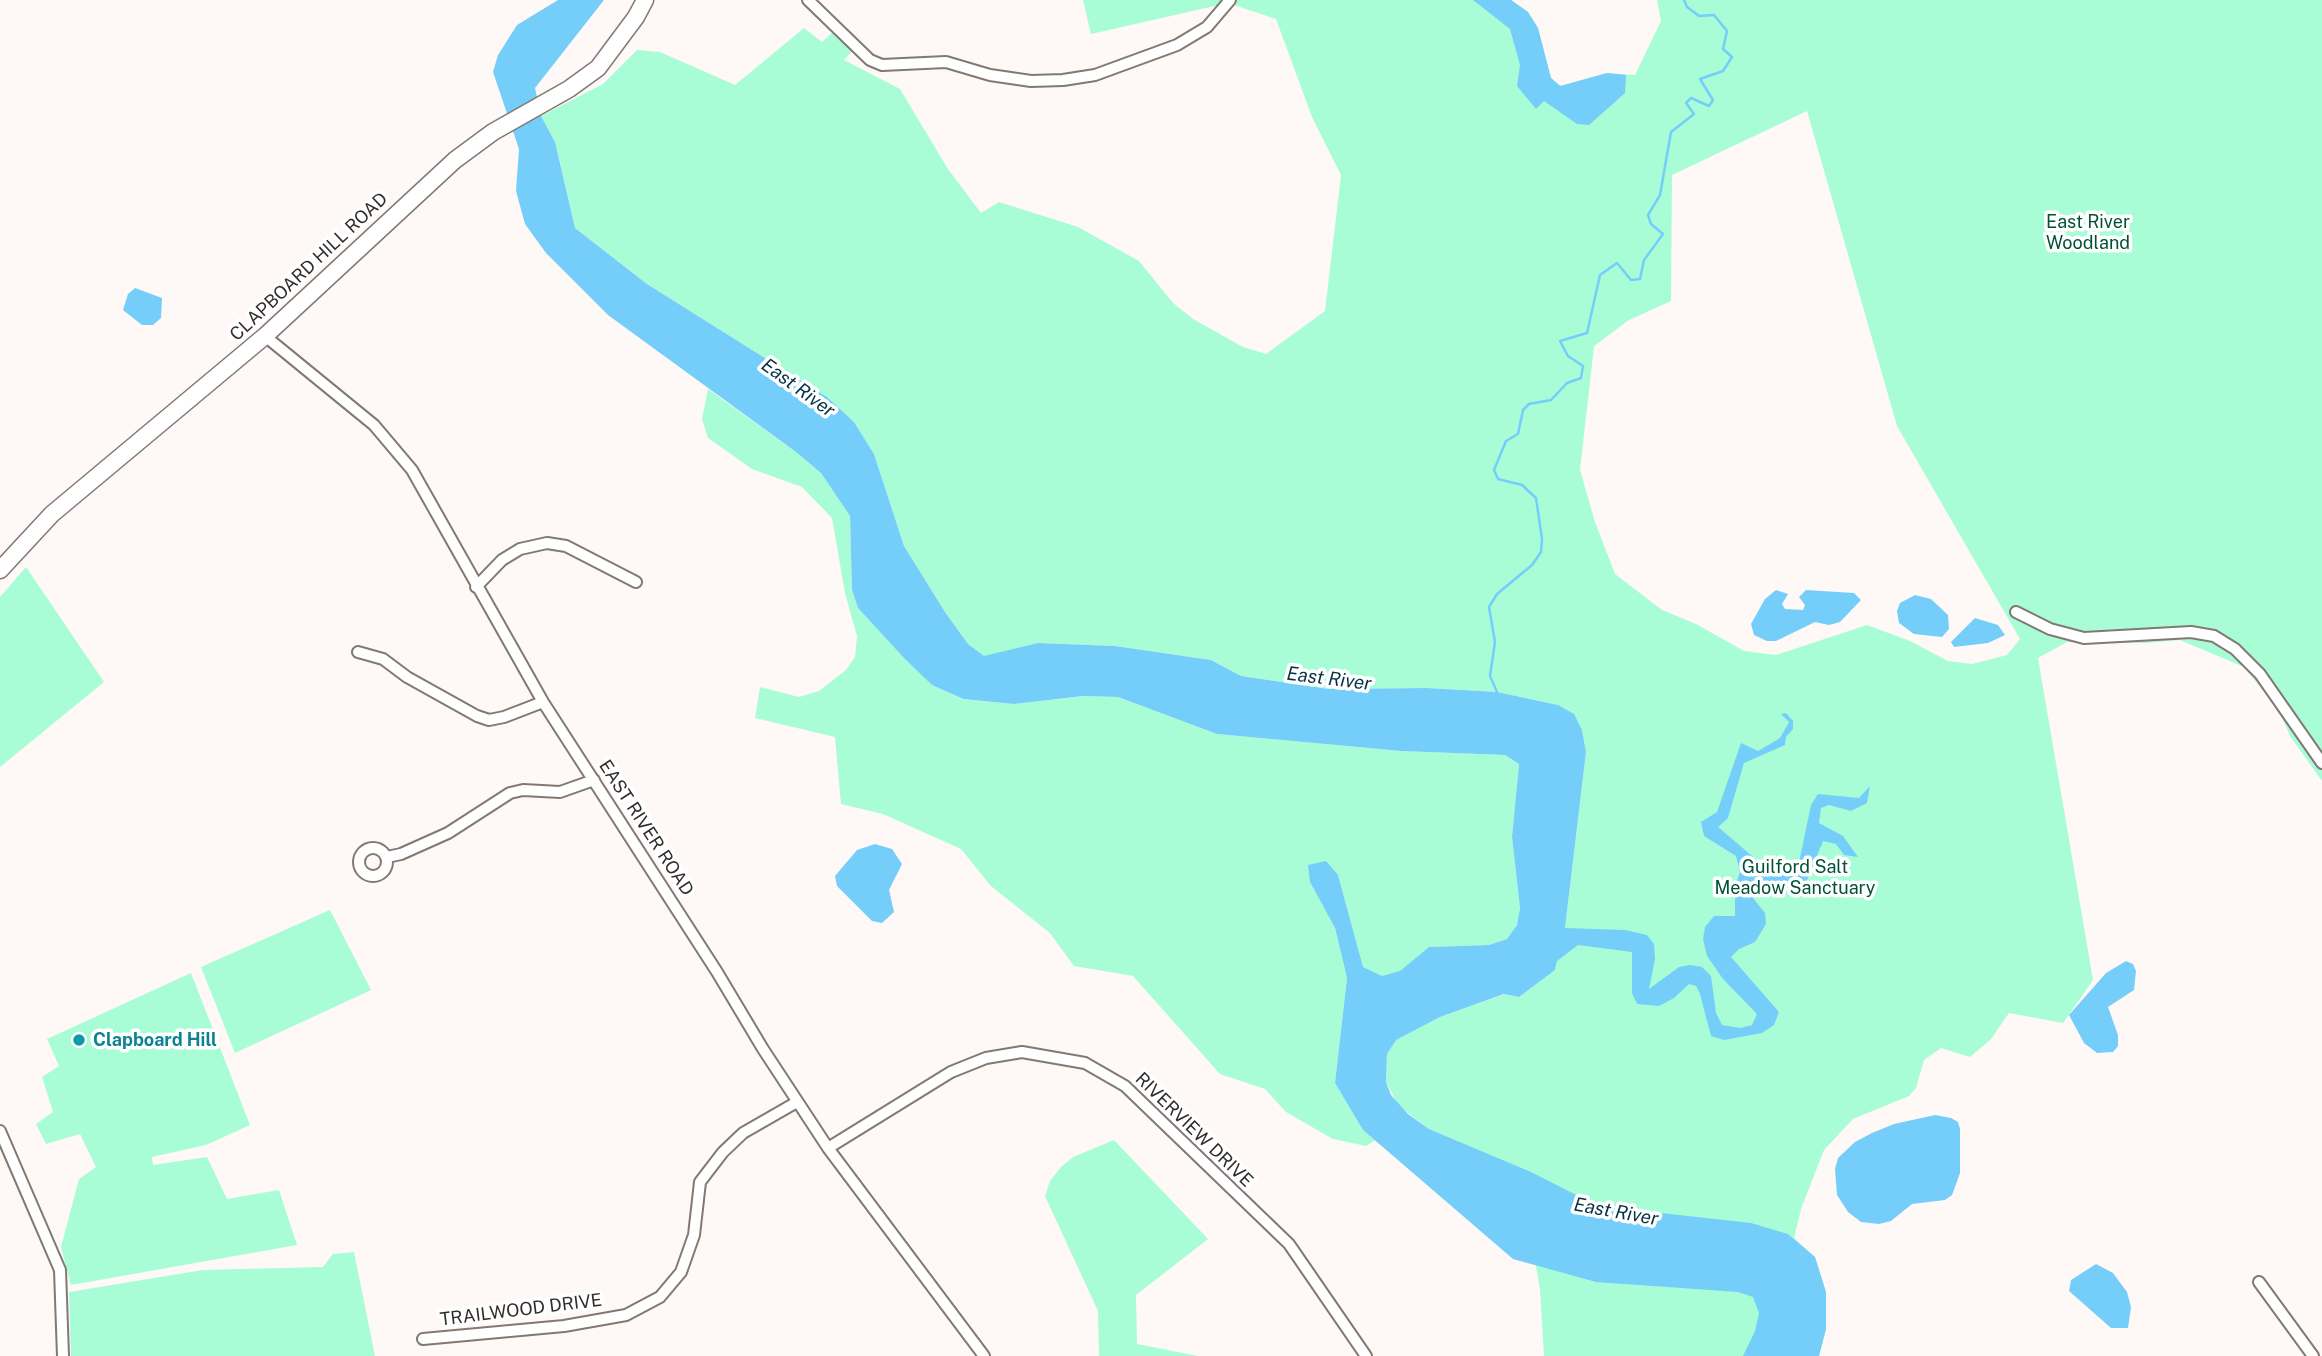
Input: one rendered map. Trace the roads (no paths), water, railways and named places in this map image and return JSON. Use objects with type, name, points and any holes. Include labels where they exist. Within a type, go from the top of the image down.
[{"type":"street","name":"CLAPBOARD HILL ROAD","points":[[0,570],[68,500],[264,336],[432,180],[502,127],[544,104],[598,68],[636,17],[645,0]]},
{"type":"street","points":[[808,0],[870,60],[882,65],[946,62],[990,75],[1031,81],[1095,75],[1177,44],[1207,27],[1230,0]]},
{"type":"street","name":"EAST RIVER ROAD","points":[[264,336],[374,425],[412,470],[543,702],[797,1102],[828,1149],[984,1356]]},
{"type":"street","points":[[476,587],[502,560],[520,549],[547,543],[566,546],[636,582]]},
{"type":"street","points":[[2016,612],[2050,629],[2084,638],[2191,632],[2214,636],[2235,649],[2260,674],[2322,763]]},
{"type":"street","points":[[358,652],[383,659],[419,683],[489,720],[505,717],[543,702]]},
{"type":"street","points":[[387,856],[401,854],[448,833],[510,793],[523,790],[560,792],[594,780]]},
{"type":"street","name":"RIVERVIEW DRIVE","points":[[828,1149],[951,1072],[986,1058],[1022,1052],[1085,1063],[1125,1086],[1289,1244],[1366,1356]]},
{"type":"street","name":"TRAILWOOD DRIVE","points":[[423,1339],[564,1326],[626,1315],[660,1297],[681,1272],[694,1235],[700,1182],[723,1152],[743,1133],[797,1102]]},
{"type":"street","points":[[0,1131],[60,1270],[63,1356]]},
{"type":"street","points":[[2259,1282],[2313,1356]]},
{"type":"water","name":"East River","points":[[558,0],[604,0],[535,88],[541,116],[555,142],[575,228],[647,284],[827,397],[854,422],[874,454],[904,546],[968,644],[984,656],[1038,643],[1115,646],[1211,660],[1241,676],[1329,689],[1427,688],[1497,692],[1558,705],[1574,714],[1582,730],[1586,752],[1565,928],[1625,930],[1647,935],[1654,944],[1655,959],[1649,989],[1679,967],[1702,967],[1711,976],[1716,1013],[1722,1025],[1740,1028],[1752,1025],[1757,1014],[1723,979],[1707,956],[1703,939],[1705,927],[1714,916],[1735,916],[1735,886],[1740,872],[1736,856],[1704,836],[1701,822],[1717,812],[1741,743],[1758,751],[1780,738],[1789,722],[1781,714],[1786,713],[1793,721],[1793,729],[1786,737],[1785,745],[1744,763],[1728,818],[1718,827],[1765,867],[1797,872],[1811,805],[1818,794],[1859,798],[1870,786],[1867,803],[1851,811],[1829,805],[1821,808],[1819,823],[1843,836],[1858,857],[1844,855],[1836,844],[1823,841],[1806,883],[1791,889],[1767,884],[1759,877],[1752,883],[1753,898],[1765,913],[1766,924],[1755,942],[1739,949],[1731,957],[1779,1012],[1774,1025],[1762,1033],[1724,1040],[1711,1036],[1700,994],[1696,986],[1689,984],[1674,998],[1659,1006],[1637,1004],[1632,993],[1632,952],[1578,945],[1557,961],[1555,970],[1519,997],[1504,994],[1440,1017],[1396,1040],[1387,1054],[1386,1082],[1391,1095],[1408,1114],[1429,1129],[1531,1172],[1598,1206],[1751,1223],[1788,1234],[1815,1257],[1826,1292],[1826,1329],[1819,1356],[1743,1356],[1755,1331],[1759,1313],[1753,1297],[1738,1292],[1596,1282],[1513,1259],[1363,1130],[1335,1083],[1347,978],[1335,928],[1310,882],[1308,865],[1326,861],[1338,875],[1363,967],[1382,976],[1400,971],[1429,947],[1489,945],[1507,939],[1517,925],[1520,908],[1512,837],[1519,764],[1505,755],[1401,751],[1217,734],[1118,697],[1083,696],[1014,704],[963,699],[932,685],[906,660],[858,608],[852,590],[850,516],[821,473],[608,315],[546,253],[525,224],[516,191],[519,149],[493,72],[498,55],[517,25]]},
{"type":"water","points":[[1473,0],[1511,0],[1528,12],[1538,28],[1551,78],[1560,86],[1607,73],[1626,75],[1625,93],[1589,125],[1577,124],[1544,101],[1536,109],[1517,86],[1520,65],[1510,29]]},
{"type":"water","points":[[135,288],[162,298],[161,318],[153,325],[142,325],[123,310],[128,294]]},
{"type":"water","points":[[1776,590],[1788,594],[1782,604],[1785,609],[1803,610],[1805,605],[1799,597],[1806,590],[1854,593],[1861,600],[1840,622],[1829,625],[1815,622],[1776,641],[1767,641],[1754,635],[1751,624],[1765,599]]},
{"type":"water","points":[[1915,595],[1931,599],[1948,615],[1949,629],[1942,637],[1914,634],[1899,623],[1897,611],[1900,603]]},
{"type":"water","points":[[1975,618],[1998,625],[2005,635],[1988,643],[1954,647],[1951,642]]},
{"type":"water","points":[[875,844],[892,849],[902,864],[889,890],[894,912],[882,923],[872,921],[837,886],[835,876],[857,850]]},
{"type":"water","points":[[2126,961],[2133,964],[2136,971],[2134,990],[2108,1007],[2118,1035],[2118,1046],[2113,1052],[2097,1053],[2084,1043],[2069,1015],[2106,973]]},
{"type":"water","points":[[1935,1115],[1951,1118],[1958,1122],[1960,1129],[1960,1173],[1952,1195],[1945,1200],[1912,1204],[1891,1221],[1879,1224],[1861,1222],[1848,1212],[1837,1195],[1835,1169],[1838,1158],[1855,1142],[1872,1133],[1894,1124]]},
{"type":"water","points":[[2096,1264],[2113,1273],[2127,1292],[2131,1307],[2128,1328],[2111,1328],[2069,1291],[2071,1280]]},
{"type":"waterway","points":[[1497,692],[1490,676],[1495,642],[1489,607],[1497,594],[1532,565],[1541,552],[1542,539],[1536,498],[1522,485],[1498,479],[1494,470],[1506,441],[1518,434],[1523,410],[1529,404],[1551,400],[1567,383],[1581,378],[1583,366],[1568,356],[1560,341],[1587,333],[1600,275],[1617,263],[1631,280],[1640,279],[1644,260],[1663,234],[1651,224],[1648,215],[1660,195],[1671,132],[1694,114],[1686,103],[1691,98],[1709,106],[1713,100],[1700,79],[1723,71],[1732,57],[1723,49],[1727,31],[1714,15],[1699,16],[1687,7],[1684,0]]},
{"type":"place","name":"Clapboard Hill","points":[[79,1040]]},
{"type":"park label","name":"East River Woodland","points":[[2088,232]]},
{"type":"park label","name":"Guilford Salt Meadow Sanctuary","points":[[1795,877]]}]
